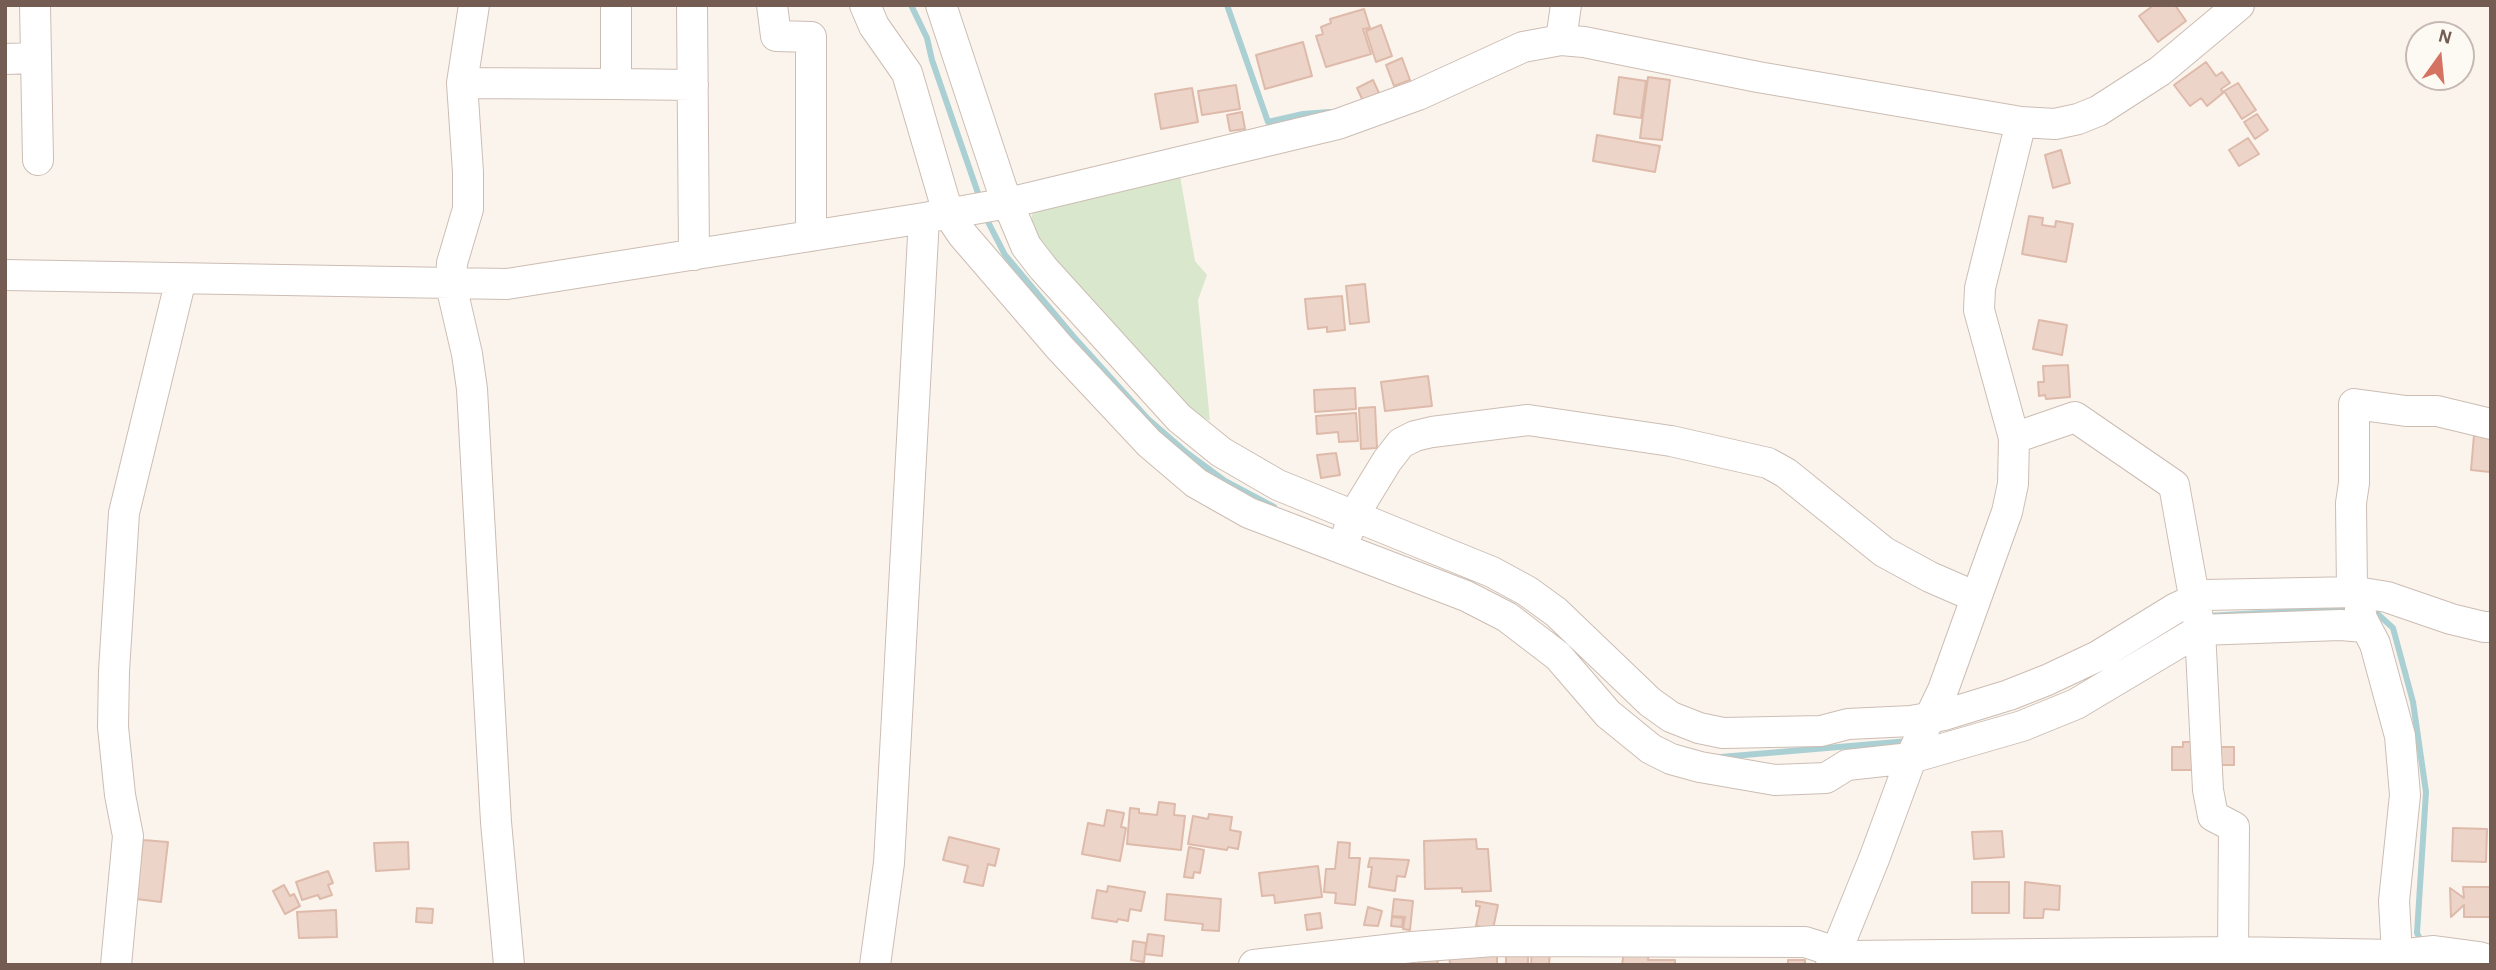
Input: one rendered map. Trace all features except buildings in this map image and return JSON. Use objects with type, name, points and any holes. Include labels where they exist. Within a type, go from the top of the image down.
[{"type":"street","points":[[35,5],[38,160]]},
{"type":"street","points":[[474,5],[467,83],[468,209],[452,263],[451,285],[472,389],[496,821],[509,965]]},
{"type":"street","points":[[616,5],[616,84]]},
{"type":"street","points":[[692,5],[694,255]]},
{"type":"street","points":[[772,5],[776,36],[811,37],[811,236]]},
{"type":"street","points":[[865,5],[874,26],[907,73],[946,214],[889,863],[875,965]]},
{"type":"street","points":[[941,5],[1001,204],[1042,268],[1180,418],[1221,452],[1347,534],[1507,617],[1558,656],[1608,714],[1651,749],[1671,759],[1700,767],[1775,780],[1826,778],[1847,765],[1920,738],[1976,706],[2047,680],[2196,614]]},
{"type":"street","points":[[1561,40],[1566,5]]},
{"type":"street","points":[[5,275],[507,284],[1001,204],[1338,124],[1418,95],[1523,47],[1561,40],[2021,122],[2055,124],[2098,111],[2160,71],[2239,5]]},
{"type":"street","points":[[5,59],[36,58]]},
{"type":"street","points":[[467,83],[693,85]]},
{"type":"street","points":[[1834,958],[1920,738],[1943,690],[2007,512],[2013,484],[2014,438],[1979,310],[1980,288],[2021,122]]},
{"type":"street","points":[[946,214],[1060,348],[1149,443],[1205,489],[1249,513],[1347,534],[1492,572],[1527,591],[1575,628],[1650,702],[1671,717],[1699,728],[1723,733],[1821,731],[1847,724],[1911,721],[1920,738]]},
{"type":"street","points":[[116,965],[128,836],[120,795],[113,727],[124,513],[181,279]]},
{"type":"street","points":[[2416,953],[2393,901],[2404,795],[2400,736],[2375,644],[2359,606],[2351,503],[2354,483],[2354,404],[2406,411],[2437,411],[2491,424]]},
{"type":"street","points":[[2014,438],[2075,417],[2174,485],[2196,614],[2208,790],[2213,816],[2234,827],[2233,952]]},
{"type":"street","points":[[1347,534],[1387,461],[1401,443],[1432,432],[1528,420],[1671,441],[1768,463],[1786,472],[1884,552],[1930,577],[1976,597]]},
{"type":"street","points":[[1920,738],[2022,726],[2077,704],[2196,614],[2213,594],[2359,606],[2387,597],[2451,619],[2484,628],[2491,627]]},
{"type":"street","points":[[1254,965],[1412,947],[1494,941],[1805,942],[1834,958],[2233,952],[2416,953],[2479,957],[2491,961]]},
{"type":"green space","points":[[1180,176],[1195,261],[1207,275],[1198,300],[1210,421],[1191,410],[1057,272],[1031,223],[1033,208]]},
{"type":"waterway","points":[[911,5],[927,38],[932,60],[980,199]]},
{"type":"waterway","points":[[1227,5],[1268,122],[1303,114],[1330,112]]},
{"type":"waterway","points":[[985,216],[1005,255],[1148,419],[1225,481],[1274,507]]},
{"type":"waterway","points":[[2370,607],[2393,628],[2413,702],[2426,792],[2417,933],[2423,945]]},
{"type":"waterway","points":[[2206,616],[2352,608]]},
{"type":"waterway","points":[[1721,757],[1909,741]]}]
